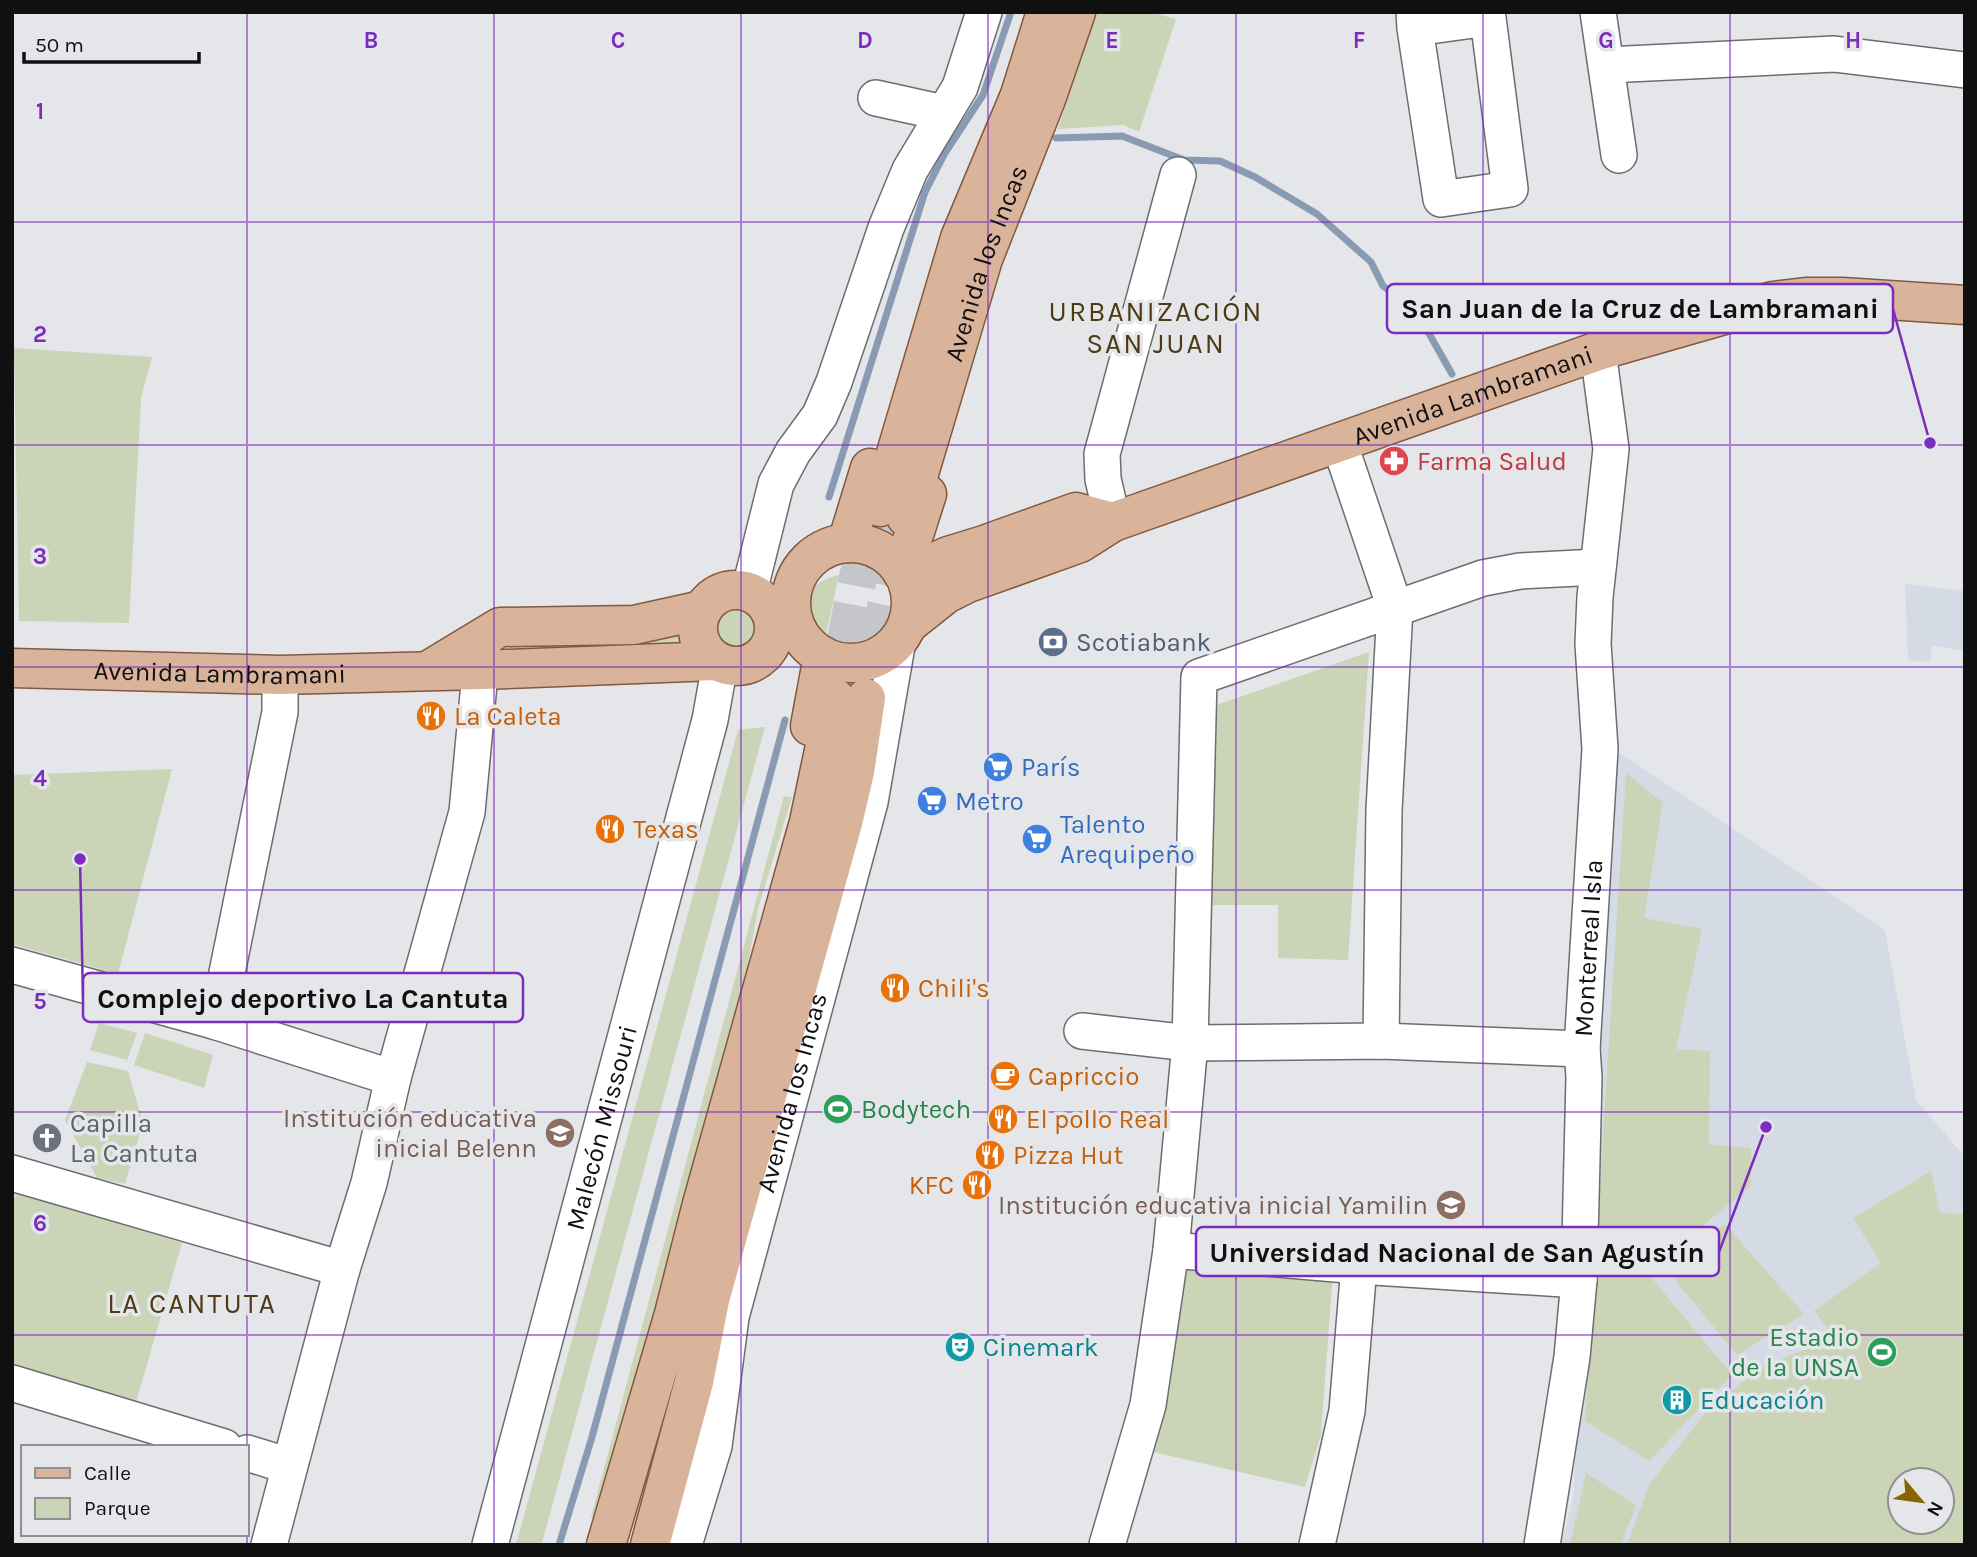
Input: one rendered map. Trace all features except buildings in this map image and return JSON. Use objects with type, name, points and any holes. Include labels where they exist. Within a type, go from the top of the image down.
[{"type":"main road","name":"Avenida los Incas","points":[[1033,97],[1046,12]]},
{"type":"main road","name":"Avenida los Incas","points":[[904,574],[901,517],[960,238],[1076,12]]},
{"type":"main road","points":[[848,543],[927,272],[956,198],[1033,97]]},
{"type":"main road","name":"Avenida Lambramani","points":[[902,632],[946,594],[968,583],[1080,543],[1113,522],[1598,351],[1773,301],[1842,297],[1965,305]]},
{"type":"main road","points":[[904,574],[947,556],[1076,512],[1113,522]]},
{"type":"main road","points":[[901,517],[924,543],[935,552],[947,556]]},
{"type":"main road","points":[[848,543],[864,544],[892,559],[904,574],[910,600],[902,632],[878,655],[855,663],[838,662],[820,655],[806,643],[797,629],[791,598],[795,582],[803,567],[815,555],[830,547],[848,543]]},
{"type":"main road","points":[[746,592],[763,601],[771,612],[773,638],[768,650],[758,660],[730,664],[700,643],[697,632],[702,610],[711,599],[723,592],[746,592],[795,582]]},
{"type":"main road","name":"Avenida Lambramani","points":[[482,654],[500,627],[634,625],[702,610]]},
{"type":"main road","name":"Avenida Lambramani","points":[[12,668],[280,675],[429,670],[482,654],[730,664],[820,655]]},
{"type":"main road","points":[[744,1058],[764,934],[796,809],[820,655]]},
{"type":"main road","name":"Avenida los Incas","points":[[606,1545],[674,1314],[702,1204],[809,822],[851,698],[855,772],[843,823],[710,1300],[694,1382],[650,1545]]},
{"type":"main road","points":[[694,1382],[731,1317]]},
{"type":"street","points":[[746,592],[776,484],[793,452],[820,415],[834,382],[886,228],[910,170],[960,87],[984,12]]},
{"type":"street","points":[[1598,12],[1619,155]]},
{"type":"street","points":[[1488,18],[1510,189],[1441,199],[1415,20],[1488,18]]},
{"type":"street","points":[[1607,65],[1834,54],[1965,70]]},
{"type":"street","points":[[876,98],[944,113]]},
{"type":"street","points":[[1113,522],[1103,479],[1102,454],[1178,175]]},
{"type":"street","name":"Monterreal Isla","points":[[1542,1545],[1572,1357],[1579,1280],[1584,1077],[1582,1049],[1600,749],[1593,643],[1611,449],[1598,351]]},
{"type":"street","points":[[1339,442],[1395,608],[1384,810],[1381,1041]]},
{"type":"street","points":[[1107,1545],[1148,1405],[1171,1250],[1190,1043],[1199,677],[1483,578],[1520,571],[1598,567]]},
{"type":"street","name":"Avenida los Incas","points":[[684,1545],[713,1446],[731,1317],[870,802],[902,632]]},
{"type":"street","points":[[269,1545],[342,1269],[369,1183],[393,1078],[467,812],[482,654]]},
{"type":"street","name":"Malecón Missouri","points":[[490,1545],[713,709],[730,664]]},
{"type":"street","points":[[217,1022],[280,712],[280,675]]},
{"type":"street","points":[[12,965],[217,1022],[393,1078]]},
{"type":"street","points":[[1082,1031],[1190,1043],[1381,1041],[1582,1049]]},
{"type":"street","points":[[12,1173],[342,1269]]},
{"type":"street","points":[[1171,1250],[1359,1266],[1579,1280]]},
{"type":"street","points":[[1318,1545],[1347,1411],[1359,1266]]},
{"type":"street","points":[[12,1384],[217,1445]]},
{"type":"street","points":[[248,1453],[289,1466]]},
{"type":"shaded area","points":[[1905,584],[1965,591],[1965,651],[1932,646],[1930,662],[1908,660]]},
{"type":"shaded area","points":[[1615,750],[1885,930],[1916,1100],[1965,1157],[1965,1545],[1561,1545],[1573,1498]]},
{"type":"green space","points":[[1095,12],[1149,12],[1176,19],[1139,132],[1124,125],[1058,129]]},
{"type":"green space","points":[[14,348],[152,357],[141,398],[129,623],[19,621]]},
{"type":"green space","points":[[839,575],[824,644],[811,622],[808,602],[816,586]]},
{"type":"green space","points":[[737,606],[754,613],[761,630],[754,647],[737,654],[720,647],[713,630],[720,613]]},
{"type":"green space","points":[[693,625],[694,659],[500,648]]},
{"type":"green space","points":[[1369,652],[1348,960],[1278,958],[1278,905],[1199,905],[1205,709]]},
{"type":"green space","points":[[765,727],[543,1539],[541,1545],[516,1545],[738,730]]},
{"type":"green space","points":[[172,769],[118,974],[12,944],[12,775]]},
{"type":"green space","points":[[1626,773],[1663,803],[1644,918],[1702,929],[1676,1049],[1710,1051],[1709,1144],[1751,1148],[1751,1186],[1656,1264],[1651,1277],[1732,1375],[1649,1461],[1585,1421]]},
{"type":"green space","points":[[784,796],[792,797],[758,909],[739,1012],[606,1521],[591,1517]]},
{"type":"green space","points":[[99,1023],[137,1033],[127,1060],[90,1050]]},
{"type":"green space","points":[[145,1033],[213,1055],[204,1088],[134,1065]]},
{"type":"green space","points":[[87,1062],[128,1071],[143,1123],[125,1184],[97,1178],[65,1120]]},
{"type":"green space","name":"Estadio de la UNSA","points":[[1931,1171],[1940,1213],[1965,1214],[1965,1545],[1627,1545],[1649,1485],[1709,1408],[1762,1367],[1835,1337],[1814,1311],[1881,1263],[1853,1218]]},
{"type":"green space","points":[[16,1193],[182,1243],[133,1413],[12,1374],[12,1206]]},
{"type":"green space","points":[[1725,1224],[1804,1314],[1737,1355],[1665,1268]]},
{"type":"green space","points":[[1182,1267],[1333,1272],[1321,1435],[1305,1487],[1153,1452],[1170,1391]]},
{"type":"green space","points":[[1586,1473],[1636,1505],[1621,1545],[1570,1545]]},
{"type":"waterway","points":[[829,497],[925,192],[945,153],[983,95],[1011,12]]},
{"type":"waterway","points":[[1056,138],[1122,136],[1184,160],[1220,161],[1255,177],[1317,214],[1371,262],[1383,286],[1415,309],[1452,374]]},
{"type":"waterway","points":[[559,1545],[592,1437],[785,720]]},
{"type":"tunnel","points":[[835,698],[858,577],[880,507]]},
{"type":"tunnel","points":[[866,698],[902,535]]},
{"type":"place","name":"San Juan de la Cruz de Lambramani","points":[[1930,443]]},
{"type":"place","name":"Farma Salud","points":[[1394,461]]},
{"type":"place","name":"Scotiabank","points":[[1053,642]]},
{"type":"place","name":"La Caleta","points":[[431,716]]},
{"type":"place","name":"París","points":[[998,767]]},
{"type":"place","name":"Metro","points":[[932,801]]},
{"type":"place","name":"Texas","points":[[610,829]]},
{"type":"place","name":"Talento Arequipeño","points":[[1037,839]]},
{"type":"place","name":"Complejo deportivo La Cantuta","points":[[80,859]]},
{"type":"place","name":"Chili's","points":[[895,988]]},
{"type":"place","name":"Capriccio","points":[[1005,1076]]},
{"type":"place","name":"Bodytech","points":[[838,1109]]},
{"type":"place","name":"El pollo Real","points":[[1003,1119]]},
{"type":"place","name":"Universidad Nacional de San Agustín","points":[[1766,1127]]},
{"type":"place","name":"Institución educativa inicial Belenn","points":[[560,1133]]},
{"type":"place","name":"Capilla La Cantuta","points":[[47,1138]]},
{"type":"place","name":"Pizza Hut","points":[[990,1155]]},
{"type":"place","name":"KFC","points":[[977,1185]]},
{"type":"place","name":"Institución educativa inicial Yamilin","points":[[1451,1205]]},
{"type":"place","name":"Cinemark","points":[[960,1347]]},
{"type":"place","name":"Estadio de la UNSA","points":[[1882,1352]]},
{"type":"place","name":"Educación","points":[[1677,1400]]},
{"type":"district","name":"URBANIZACIÓN SAN JUAN","points":[[1156,327]]},
{"type":"district","name":"LA CANTUTA","points":[[192,1303]]}]
